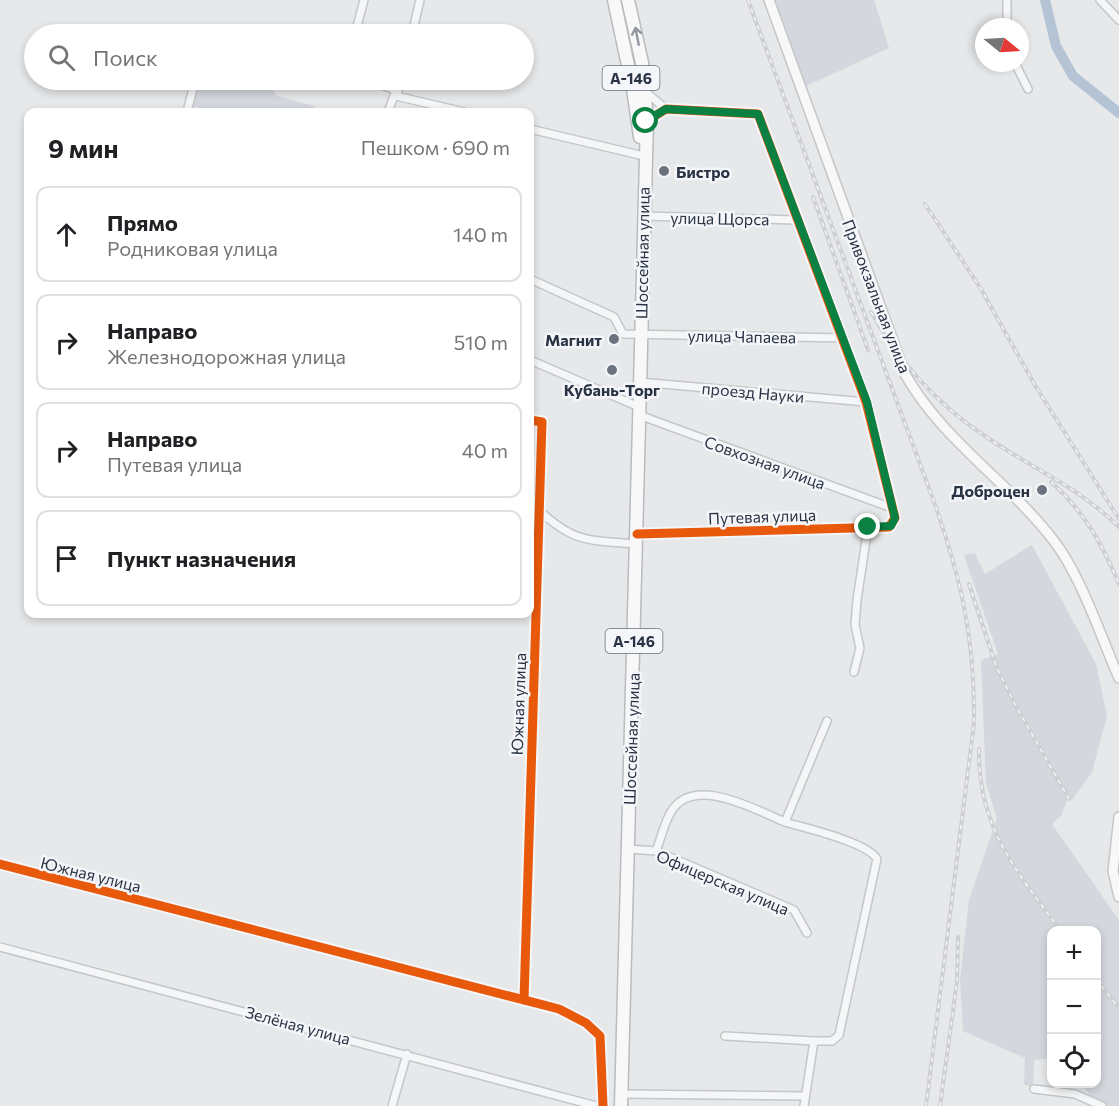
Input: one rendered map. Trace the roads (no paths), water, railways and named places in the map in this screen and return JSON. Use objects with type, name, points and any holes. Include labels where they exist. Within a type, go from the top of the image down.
[{"type":"highway","name":"А-146","points":[[614,0],[644,156]]},
{"type":"highway","name":"А-146","points":[[628,0],[637,32],[645,89],[644,156]]},
{"type":"highway","name":"Шоссейная улица","points":[[621,1100],[637,539],[644,156]]},
{"type":"main road","name":"Привокзальная улица","points":[[769,0],[905,374],[922,402],[949,433],[991,473],[1054,541],[1078,585],[1119,678]]},
{"type":"main road","points":[[1119,817],[1113,871],[1119,897]]},
{"type":"street","points":[[358,24],[364,0]]},
{"type":"street","points":[[414,24],[420,0]]},
{"type":"street","points":[[1007,0],[1007,18]]},
{"type":"street","points":[[1100,0],[1119,20]]},
{"type":"street","points":[[1020,72],[1028,89]]},
{"type":"street","points":[[645,89],[650,99],[666,109],[758,114],[867,402],[892,508]]},
{"type":"street","points":[[188,108],[192,90]]},
{"type":"street","points":[[390,90],[450,108]]},
{"type":"street","points":[[390,108],[398,90]]},
{"type":"street","points":[[646,121],[666,109]]},
{"type":"street","points":[[534,130],[644,156]]},
{"type":"street","name":"улица Щорса","points":[[643,216],[796,219]]},
{"type":"street","points":[[534,281],[614,317],[623,334],[640,333]]},
{"type":"street","name":"улица Чапаева","points":[[640,333],[844,338]]},
{"type":"street","name":"Совхозная улица","points":[[534,362],[639,411],[892,508]]},
{"type":"street","name":"проезд Науки","points":[[639,382],[867,402]]},
{"type":"street","name":"Южная улица","points":[[524,1000],[542,422],[534,421]]},
{"type":"street","name":"Путевая улица","points":[[534,506],[563,531],[582,540],[889,527],[895,518],[892,508]]},
{"type":"street","points":[[854,672],[860,648],[855,625],[857,600],[868,527]]},
{"type":"street","points":[[785,822],[827,721]]},
{"type":"street","points":[[656,851],[671,811],[688,796],[716,795],[873,853],[876,868],[839,1035],[832,1041],[725,1036]]},
{"type":"street","name":"Офицерская улица","points":[[628,849],[656,851],[794,910],[807,933]]},
{"type":"street","name":"Южная улица","points":[[0,864],[559,1010],[586,1023],[600,1036],[603,1106]]},
{"type":"street","name":"Зелёная улица","points":[[0,947],[596,1106]]},
{"type":"street","points":[[804,1106],[814,1041]]},
{"type":"street","points":[[392,1106],[407,1054]]},
{"type":"street","points":[[1034,1089],[1075,1094],[1102,1106]]},
{"type":"street","points":[[621,1100],[806,1096]]},
{"type":"waterway","points":[[1045,0],[1056,46],[1073,76],[1119,113]]},
{"type":"railway","points":[[748,0],[933,499],[959,582],[969,636],[974,723],[926,1106]]},
{"type":"railway","points":[[813,197],[868,350]]},
{"type":"railway","points":[[925,204],[981,289],[1036,387],[1119,519]]},
{"type":"railway","points":[[871,312],[906,364],[949,409],[1000,446],[1086,499],[1119,527]]},
{"type":"railway","points":[[1051,482],[1083,516],[1106,555],[1119,584]]},
{"type":"railway","points":[[969,584],[996,666],[1069,799]]},
{"type":"railway","points":[[979,749],[980,777],[993,825],[1015,867],[1057,926]]},
{"type":"railway","points":[[940,1106],[957,981],[958,937]]},
{"type":"railway","points":[[1097,980],[1119,1008]]},
{"type":"place","name":"Бистро","points":[[664,171]]},
{"type":"place","name":"Магнит","points":[[614,339]]},
{"type":"place","name":"Кубань-Торг","points":[[612,370]]},
{"type":"place","name":"Доброцен","points":[[1042,490]]}]
